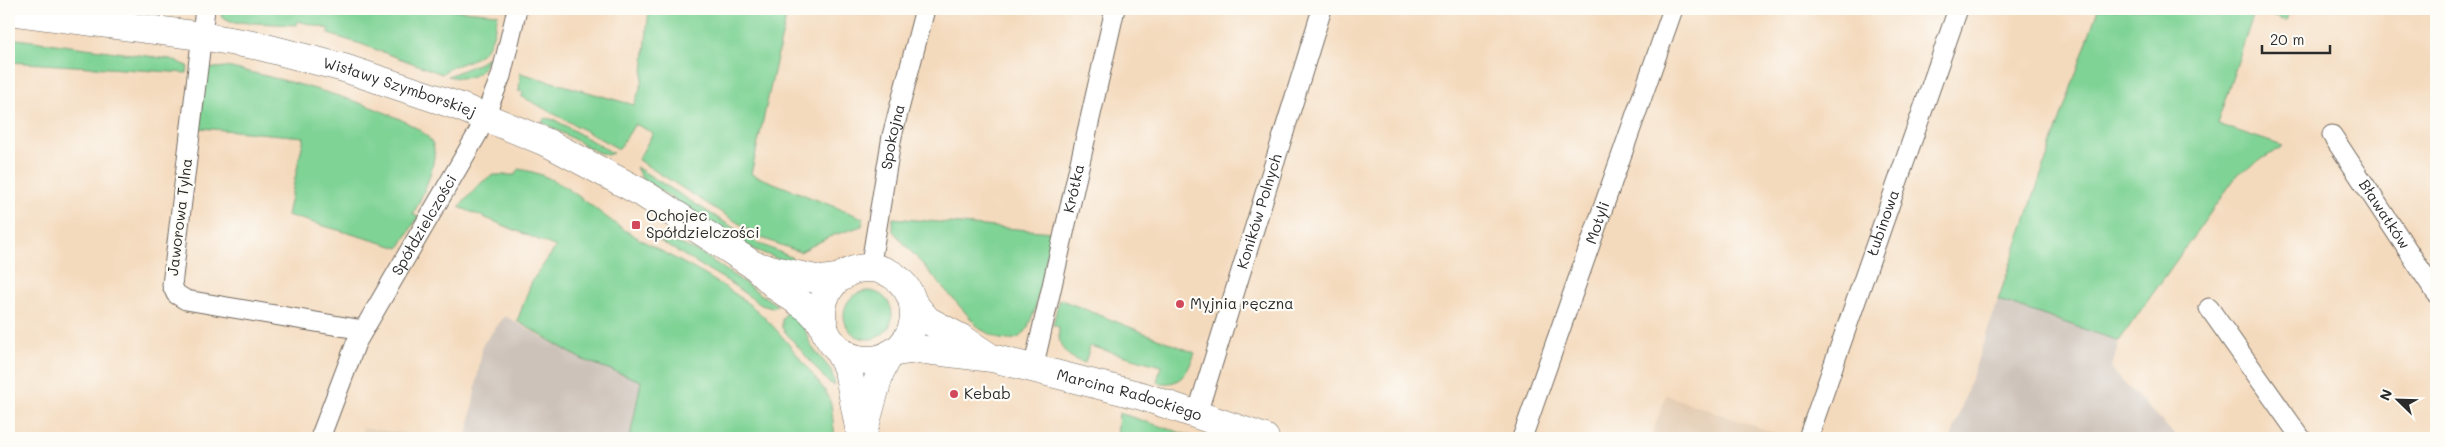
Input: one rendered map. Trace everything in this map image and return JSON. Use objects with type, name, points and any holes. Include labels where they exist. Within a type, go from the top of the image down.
[{"type":"street","name":"Jaworowa Tylna","points":[[205,9],[172,285],[176,294],[186,300],[363,330]]},
{"type":"street","name":"Spółdzielczości","points":[[320,438],[363,330],[478,133],[501,76],[517,9]]},
{"type":"street","name":"Spokojna","points":[[870,269],[892,136],[925,9]]},
{"type":"street","name":"Krótka","points":[[1033,369],[1115,9]]},
{"type":"street","name":"Koników Polnych","points":[[1196,414],[1322,9]]},
{"type":"street","name":"Motyli","points":[[1522,438],[1673,9]]},
{"type":"street","name":"Łubinowa","points":[[1808,438],[1958,9]]},
{"type":"street","name":"Wisławy Szymborskiej","points":[[9,11],[201,36],[259,46],[317,60],[485,116],[548,143],[614,177],[684,218],[755,266],[778,288],[809,310],[830,336]]},
{"type":"street","name":"Bławatków","points":[[2332,136],[2436,293]]},
{"type":"street","name":"Wisławy Szymborskiej","points":[[755,266],[820,280],[842,277]]},
{"type":"street","points":[[870,269],[882,271],[895,277],[903,284],[913,303],[914,321],[904,343],[892,353],[880,372],[861,438],[848,370],[830,336],[825,300],[830,290],[842,277],[859,270],[870,269]]},
{"type":"street","name":"Marcina Radockiego","points":[[913,303],[927,320],[961,338],[992,358]]},
{"type":"street","points":[[2209,308],[2301,438]]},
{"type":"street","points":[[830,336],[848,356],[874,360],[892,353]]},
{"type":"street","name":"Marcina Radockiego","points":[[892,353],[917,349],[992,358],[1142,396],[1265,438]]},
{"type":"shaded area","points":[[1998,300],[2119,341],[2111,370],[2178,438],[1951,438]]},
{"type":"shaded area","points":[[505,316],[581,359],[641,381],[630,438],[467,438],[483,344]]},
{"type":"shaded area","points":[[1666,395],[1788,438],[1651,438]]},
{"type":"shaded area","points":[[363,428],[448,438],[359,438]]},
{"type":"green space","points":[[219,9],[442,9],[498,14],[492,39],[485,50],[472,59],[452,67],[442,74],[328,34],[329,29],[298,21],[297,25],[233,22],[222,17]]},
{"type":"green space","points":[[649,9],[788,9],[751,174],[863,218],[862,226],[831,236],[800,252],[762,238],[638,160],[653,133],[635,124],[619,149],[521,96],[523,94],[522,91],[519,92],[520,73],[634,105],[642,83]]},
{"type":"green space","points":[[2098,9],[2290,9],[2286,21],[2255,10],[2217,124],[2283,146],[2238,174],[2119,341],[1998,300]]},
{"type":"green space","points":[[9,38],[170,59],[188,66],[187,73],[9,62]]},
{"type":"green space","points":[[488,57],[486,64],[473,76],[461,78],[448,76],[480,63]]},
{"type":"green space","points":[[226,67],[339,96],[402,120],[423,132],[433,145],[434,160],[428,180],[413,214],[418,217],[399,248],[287,215],[304,137],[200,128],[205,69]]},
{"type":"green space","points":[[545,118],[555,120],[613,153],[607,155],[597,152],[542,122]]},
{"type":"green space","points":[[636,167],[758,243],[791,257],[793,265],[753,249],[642,179]]},
{"type":"green space","points":[[518,169],[533,172],[561,184],[623,229],[707,276],[754,308],[782,337],[826,392],[831,404],[835,438],[630,438],[641,381],[581,359],[517,321],[532,281],[556,247],[459,207],[482,182],[493,175],[515,175]]},
{"type":"green space","points":[[893,218],[1052,232],[1035,310],[1026,331],[1018,338],[1009,340],[1000,339],[980,329],[893,231]]},
{"type":"green space","points":[[648,234],[683,245],[704,255],[778,306],[772,308],[761,305],[729,282]]},
{"type":"green space","points":[[863,291],[873,291],[882,295],[888,301],[891,306],[891,324],[882,335],[873,339],[863,339],[854,335],[848,329],[844,320],[844,310],[848,301],[854,295]]},
{"type":"green space","points":[[1059,299],[1195,353],[1186,372],[1172,383],[1157,382],[1161,366],[1090,346],[1085,363],[1078,361],[1064,350],[1061,345],[1059,327],[1053,325]]},
{"type":"green space","points":[[787,311],[802,322],[811,346],[831,370],[835,386],[827,381],[782,328],[782,320]]},
{"type":"green space","points":[[1119,413],[1197,438],[1117,438]]},
{"type":"place","name":"Ochojec Spółdzielczości","points":[[636,225]]},
{"type":"place","name":"Myjnia ręczna","points":[[1180,304]]},
{"type":"place","name":"Kebab","points":[[954,394]]}]
